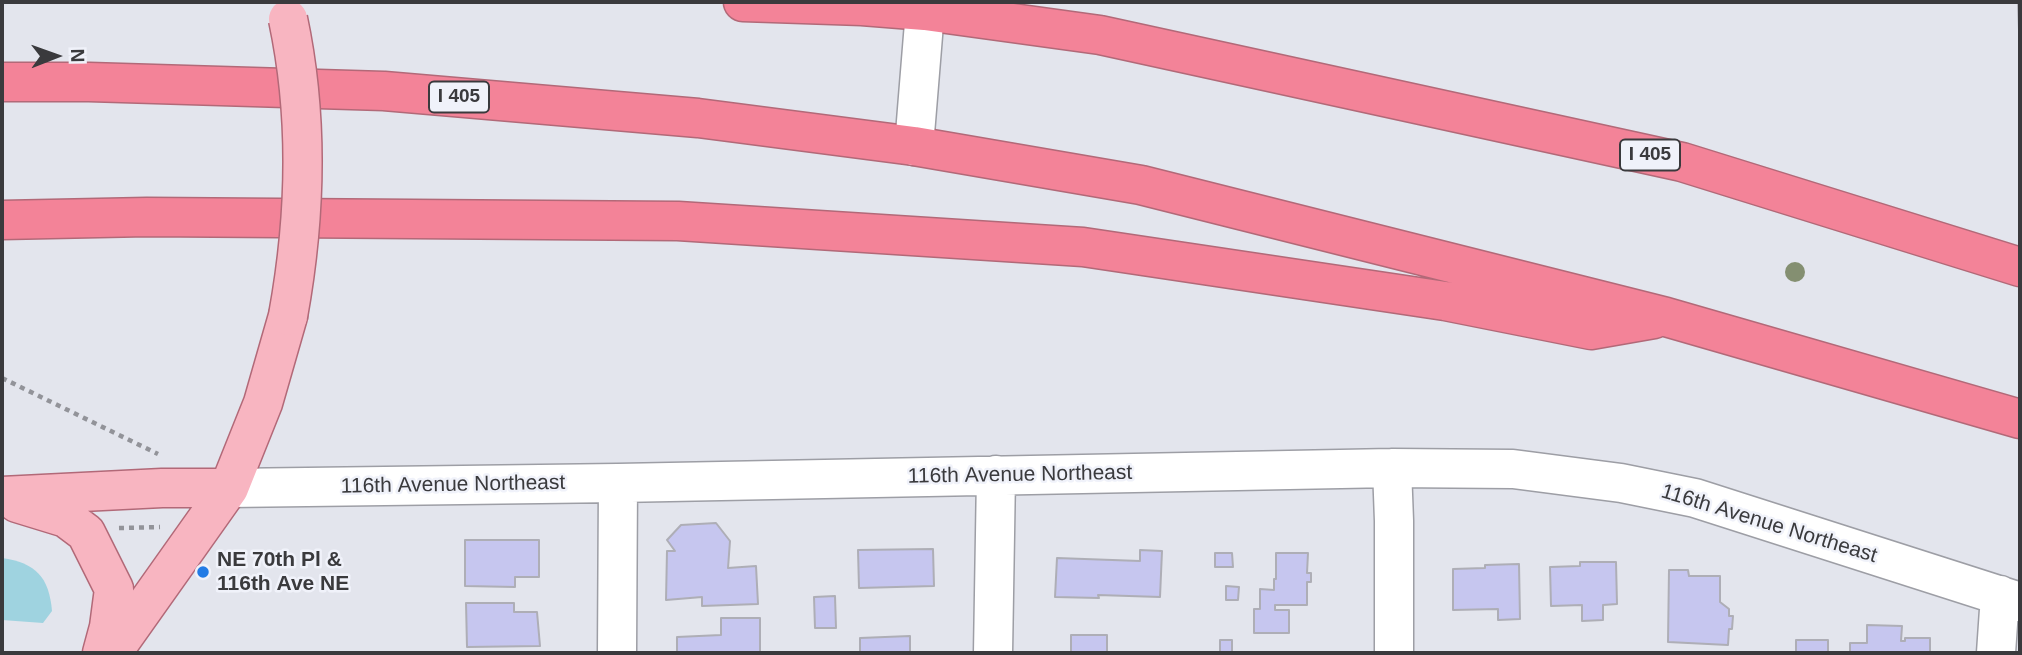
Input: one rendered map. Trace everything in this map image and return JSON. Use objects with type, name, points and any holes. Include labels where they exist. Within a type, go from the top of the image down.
[{"type":"highway","name":"I 405","points":[[743,2],[862,6],[1100,35],[1682,162],[2020,267]]},
{"type":"highway","points":[[1046,2],[1100,35]]},
{"type":"highway","name":"I 405","points":[[2,82],[384,91],[698,118],[914,146],[1140,185],[1666,317],[2020,419]]},
{"type":"highway","points":[[10,221],[147,217],[678,221],[1083,247],[1444,300],[1591,330],[1666,317]]},
{"type":"main road","points":[[112,653],[229,488],[263,403],[288,316],[302,212],[304,155],[301,98],[285,2]]},
{"type":"main road","name":"116th Avenue Northeast","points":[[2,497],[162,488],[229,488]]},
{"type":"main road","points":[[2,497],[66,519],[86,533],[114,589],[109,628],[102,653]]},
{"type":"street","points":[[914,146],[925,12]]},
{"type":"street","points":[[1392,468],[1394,653]]},
{"type":"street","name":"116th Avenue Northeast","points":[[229,488],[1392,468],[1513,469],[1621,482],[1695,498],[2010,599]]},
{"type":"street","points":[[993,653],[996,475]]},
{"type":"street","points":[[617,653],[618,483]]},
{"type":"street","points":[[1996,653],[2010,599]]},
{"type":"path","points":[[2,378],[164,457]]},
{"type":"path","points":[[114,528],[161,527]]},
{"type":"water","points":[[2,558],[32,568],[44,581],[52,611],[43,623],[2,620]]},
{"type":"building","points":[[2020,2],[2020,30],[2019,30]]},
{"type":"building","points":[[716,523],[730,541],[728,568],[756,566],[758,604],[702,606],[702,597],[666,600],[667,551],[675,551],[667,540],[681,525]]},
{"type":"building","points":[[465,540],[539,540],[539,577],[515,577],[515,587],[465,586]]},
{"type":"building","points":[[933,549],[934,586],[859,588],[858,550]]},
{"type":"building","points":[[1140,550],[1162,551],[1160,597],[1055,597],[1057,558],[1140,561]]},
{"type":"building","points":[[1215,553],[1232,553],[1233,567],[1215,567]]},
{"type":"building","points":[[1276,553],[1308,553],[1307,573],[1311,573],[1311,582],[1307,582],[1307,605],[1275,605],[1275,610],[1289,610],[1289,633],[1254,633],[1254,609],[1260,609],[1260,589],[1274,590]]},
{"type":"building","points":[[1580,562],[1616,562],[1617,604],[1603,605],[1603,620],[1582,621],[1582,605],[1551,606],[1550,567],[1580,566]]},
{"type":"building","points":[[1519,564],[1520,619],[1498,620],[1498,609],[1453,610],[1453,569]]},
{"type":"building","points":[[1669,570],[1688,570],[1689,576],[1720,576],[1720,602],[1729,609],[1729,616],[1733,616],[1728,645],[1668,642]]},
{"type":"building","points":[[1226,586],[1239,587],[1238,600],[1226,600]]},
{"type":"building","points":[[835,596],[836,628],[815,628],[814,597]]},
{"type":"building","points":[[466,603],[514,603],[514,612],[537,612],[540,646],[467,647]]},
{"type":"building","points":[[721,618],[760,618],[760,653],[677,653],[677,637],[721,635]]},
{"type":"building","points":[[1867,625],[1902,626],[1901,641],[1905,641],[1905,638],[1930,638],[1930,653],[1850,653],[1850,643],[1867,643]]},
{"type":"building","points":[[1071,635],[1107,635],[1107,653],[1071,653]]},
{"type":"building","points":[[910,636],[910,653],[860,653],[860,638]]},
{"type":"building","points":[[1220,640],[1232,640],[1232,653],[1220,653]]},
{"type":"building","points":[[1796,640],[1828,640],[1828,653],[1796,653]]},
{"type":"place","name":"NE 70th Pl & 116th Ave NE","points":[[203,572]]}]
